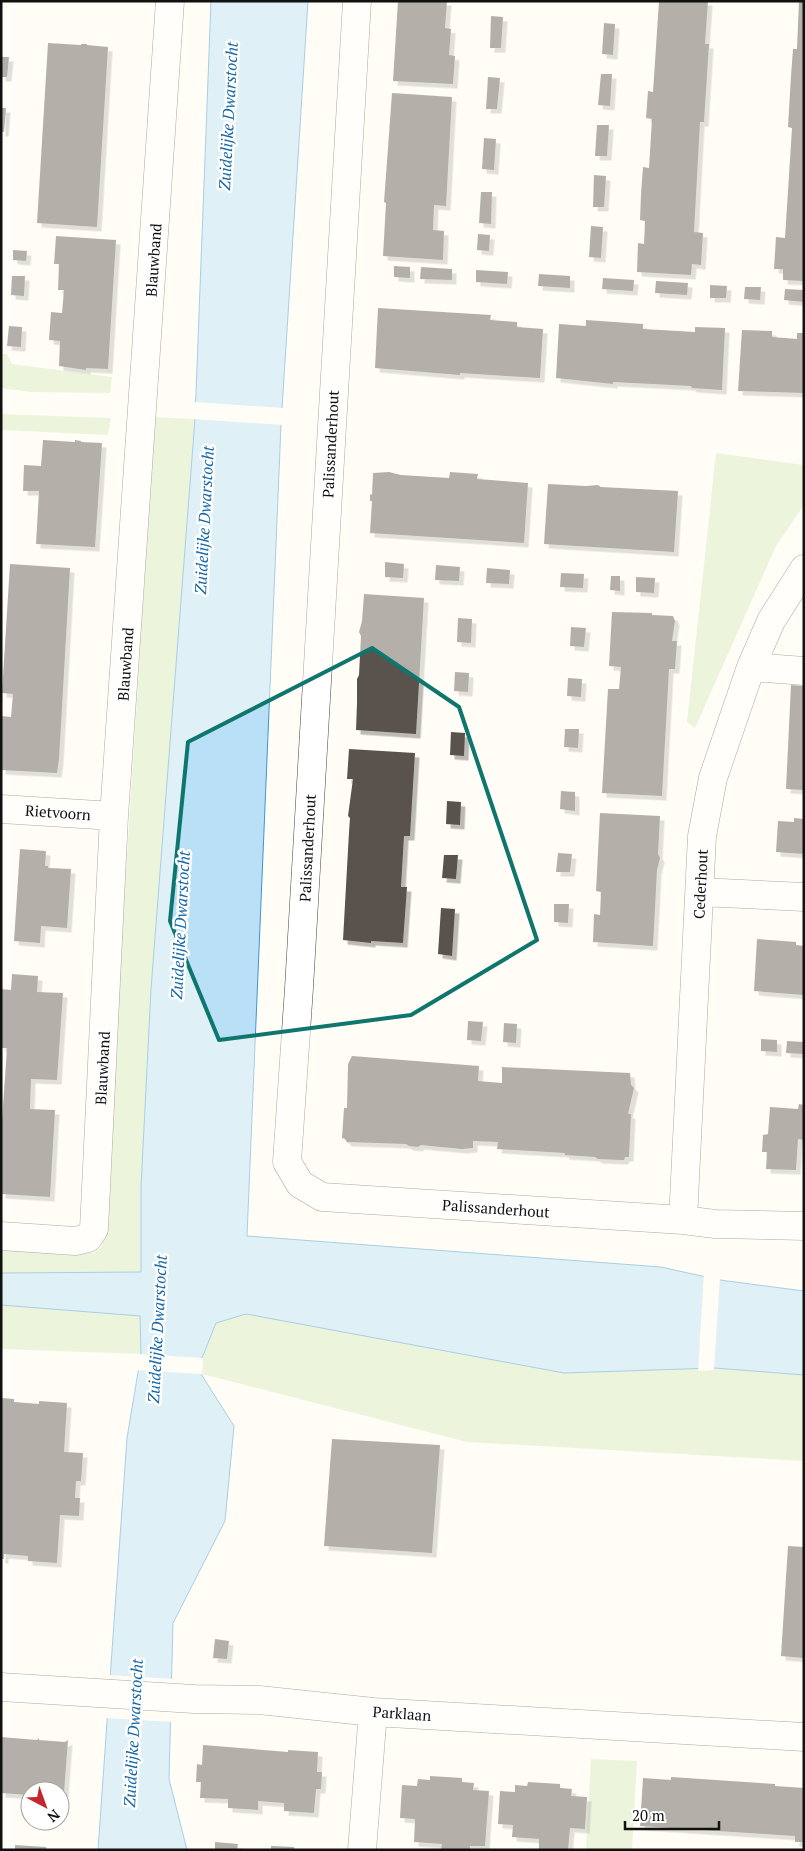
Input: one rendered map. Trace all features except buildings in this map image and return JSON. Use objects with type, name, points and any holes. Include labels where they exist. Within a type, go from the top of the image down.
[{"type":"street","name":"Blauwband","points":[[1,1236],[74,1241],[88,1238],[94,1229],[114,816],[170,1]]},
{"type":"street","name":"Palissanderhout","points":[[357,1],[300,978],[287,1162],[300,1184],[322,1197],[683,1220],[714,1224],[804,1226]]},
{"type":"street","name":"Cederhout","points":[[683,1220],[702,836],[713,778],[751,667],[771,622],[804,569]]},
{"type":"street","points":[[751,667],[804,671]]},
{"type":"street","name":"Rietvoorn","points":[[1,809],[114,816]]},
{"type":"street","points":[[700,892],[804,897]]},
{"type":"street","name":"Parklaan","points":[[1,1687],[194,1699],[259,1700],[373,1712],[804,1737]]},
{"type":"street","points":[[362,1850],[373,1712]]},
{"type":"highlighted area","points":[[372,648],[459,707],[537,940],[411,1015],[219,1040],[170,921],[188,742]]},
{"type":"green space","points":[[1,354],[7,354],[12,364],[112,377],[110,393],[31,392],[1,388]]},
{"type":"green space","points":[[1,414],[111,418],[108,435],[1,430]]},
{"type":"green space","points":[[155,417],[195,419],[151,989],[141,1187],[141,1272],[1,1273],[1,1249],[94,1253],[102,1246]]},
{"type":"green space","points":[[716,453],[804,465],[804,505],[776,546],[695,728],[687,722]]},
{"type":"green space","points":[[1,1305],[140,1316],[141,1354],[1,1349]]},
{"type":"green space","points":[[246,1314],[564,1373],[714,1368],[804,1375],[804,1461],[467,1442],[202,1374],[202,1358],[216,1323]]},
{"type":"green space","points":[[591,1759],[637,1761],[632,1850],[586,1850]]},
{"type":"water","name":"Zuidelijke Dwarstocht","points":[[211,1],[308,1],[281,425],[247,1236],[661,1267],[720,1280],[804,1291],[804,1375],[714,1368],[564,1373],[246,1314],[216,1323],[202,1358],[201,1374],[234,1426],[225,1521],[173,1623],[169,1779],[187,1850],[98,1850],[127,1438],[141,1354],[140,1316],[1,1305],[1,1273],[141,1272],[141,1187],[151,989],[195,419]]},
{"type":"pier","points":[[194,402],[284,408],[283,425],[193,419]]},
{"type":"pier","points":[[704,1273],[720,1277],[714,1370],[698,1371]]},
{"type":"pier","points":[[138,1354],[203,1358],[202,1374],[135,1370]]},
{"type":"pier","points":[[108,1675],[174,1679],[173,1722],[105,1718]]}]
